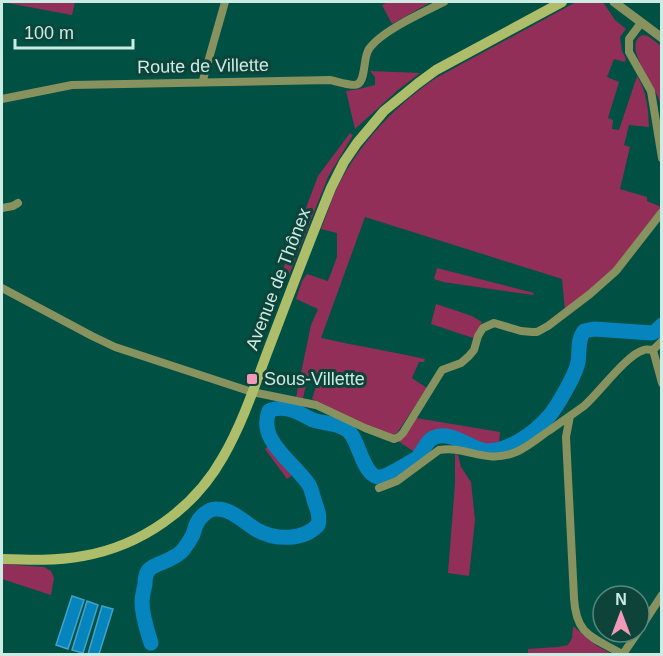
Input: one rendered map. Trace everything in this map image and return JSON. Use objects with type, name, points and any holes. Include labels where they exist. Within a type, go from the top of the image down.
[{"type":"main road","name":"Avenue de Thônex","points":[[2,559],[63,559],[84,556],[123,545],[161,524],[189,500],[215,470],[236,432],[331,188],[357,142],[384,111],[427,76],[562,2]]},
{"type":"street","points":[[203,81],[225,2]]},
{"type":"street","name":"Route de Villette","points":[[2,99],[72,85],[330,80],[357,84],[363,76],[368,49],[376,41],[444,2]]},
{"type":"street","points":[[614,2],[662,39]]},
{"type":"street","points":[[641,23],[629,39],[629,52],[651,91],[662,158]]},
{"type":"street","points":[[2,208],[18,203]]},
{"type":"street","points":[[2,288],[115,347],[252,392],[310,403],[394,439],[399,437],[442,370],[471,355],[483,328],[494,323],[521,331],[537,332],[548,326],[616,271],[662,212]]},
{"type":"street","points":[[379,488],[397,481],[440,450],[458,450],[495,457],[518,452],[587,403],[631,358],[643,350],[653,350],[662,340]]},
{"type":"street","points":[[653,350],[662,383]]},
{"type":"street","points":[[570,416],[566,437],[575,610],[578,622],[584,630],[622,654]]},
{"type":"street","points":[[651,612],[662,595]]},
{"type":"shaded area","points":[[2,2],[75,2],[72,15]]},
{"type":"shaded area","points":[[388,2],[429,3],[392,24],[382,5]]},
{"type":"shaded area","points":[[576,2],[603,2],[615,20],[626,29],[620,37],[625,62],[614,59],[607,77],[619,82],[608,118],[613,120],[612,129],[619,130],[637,76],[645,94],[649,127],[629,125],[624,145],[630,147],[620,189],[647,197],[647,201],[661,207],[613,269],[565,311],[562,279],[365,217],[321,338],[425,359],[424,362],[419,362],[412,378],[427,388],[397,433],[393,435],[352,419],[312,399],[318,380],[308,377],[303,398],[296,397],[311,325],[318,309],[296,299],[307,274],[328,281],[337,257],[337,233],[321,229],[338,186],[357,154],[393,113],[436,78]]},
{"type":"shaded area","points":[[643,35],[648,36],[661,46],[661,109],[655,91],[640,64],[635,46],[637,39]]},
{"type":"shaded area","points":[[370,71],[420,73],[355,129],[346,91],[375,85],[375,77]]},
{"type":"shaded area","points":[[350,133],[353,135],[328,177],[289,275],[283,276],[283,269],[318,176]]},
{"type":"shaded area","points":[[437,268],[534,293],[533,295],[443,282],[434,279]]},
{"type":"shaded area","points":[[436,304],[472,316],[482,322],[473,338],[431,324]]},
{"type":"shaded area","points":[[416,418],[500,432],[499,446],[482,447],[454,434],[442,432],[426,438],[416,453],[398,441]]},
{"type":"shaded area","points":[[272,441],[298,471],[287,479],[265,449]]},
{"type":"shaded area","points":[[455,454],[458,455],[461,467],[471,482],[475,520],[469,576],[448,573]]},
{"type":"shaded area","points":[[2,564],[44,567],[51,571],[54,578],[51,595],[2,579]]},
{"type":"shaded area","points":[[573,626],[591,641],[591,644],[612,654],[528,654],[528,649],[568,645],[572,638]]},
{"type":"water","points":[[72,596],[84,600],[68,649],[56,645]]},
{"type":"water","points":[[87,601],[98,605],[83,653],[72,650]]},
{"type":"water","points":[[102,606],[113,609],[99,654],[88,654]]},
{"type":"waterway","points":[[151,643],[142,607],[147,572],[179,554],[192,536],[197,522],[207,512],[214,509],[228,511],[257,530],[280,537],[305,534],[318,525],[318,511],[309,485],[279,451],[268,432],[269,411],[277,408],[289,409],[313,420],[334,424],[348,430],[369,471],[373,475],[382,477],[416,459],[430,440],[439,436],[452,437],[482,450],[491,451],[510,446],[544,422],[562,397],[577,367],[580,342],[584,331],[594,329],[652,333],[662,325]]},
{"type":"place","name":"Sous-Villette","points":[[252,379]]}]
